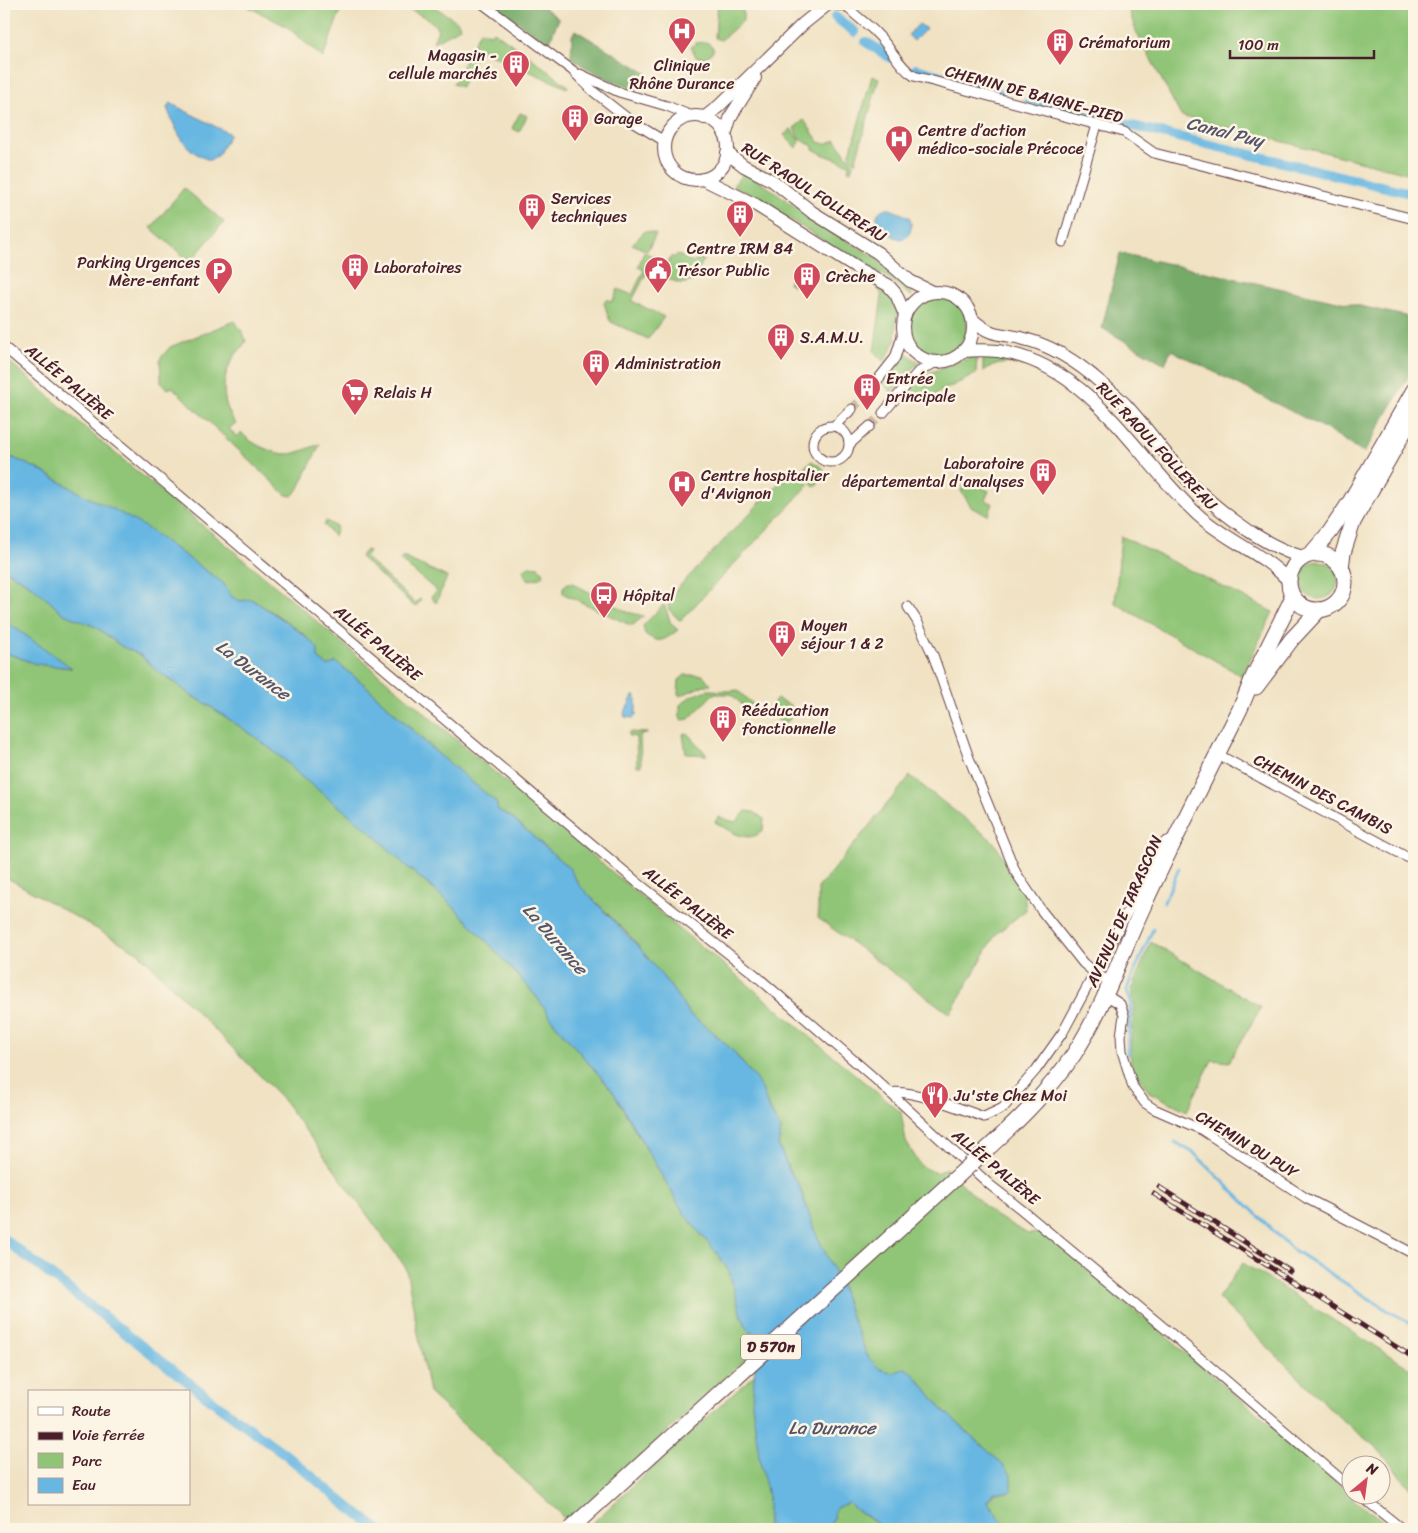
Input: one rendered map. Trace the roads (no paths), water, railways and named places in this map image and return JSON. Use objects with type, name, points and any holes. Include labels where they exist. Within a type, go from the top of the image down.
[{"type":"main road","points":[[1307,556],[1320,554],[1328,556],[1336,561],[1341,568],[1345,583],[1344,592],[1334,605],[1327,609],[1319,610],[1304,607],[1293,597],[1289,582],[1292,568],[1307,556],[1330,532],[1350,502],[1414,390]]},
{"type":"main road","points":[[1341,568],[1343,553],[1353,522],[1414,414]]},
{"type":"main road","name":"AVENUE DE TARASCON","points":[[570,1529],[971,1164],[1024,1115],[1050,1086],[1074,1054],[1108,988],[1141,910],[1293,597]]},
{"type":"main road","name":"AVENUE DE TARASCON","points":[[1239,711],[1292,638],[1319,610]]},
{"type":"street","points":[[483,4],[572,70],[594,92],[631,121],[664,143]]},
{"type":"street","points":[[828,4],[803,24],[768,59],[699,117],[686,118],[672,127],[664,143],[666,159],[674,172],[688,179],[703,179],[748,201],[858,269],[888,285],[896,294],[904,315],[903,333],[895,358],[865,396]]},
{"type":"street","points":[[837,4],[844,4]]},
{"type":"street","name":"CHEMIN DE BAIGNE-PIED","points":[[844,4],[877,34],[900,64],[914,76],[1124,132],[1154,153],[1414,219]]},
{"type":"street","points":[[724,135],[742,96],[768,59]]},
{"type":"street","points":[[572,70],[620,92],[712,121],[720,128],[724,135],[727,153],[725,160],[716,172],[703,179]]},
{"type":"street","points":[[1063,242],[1097,125]]},
{"type":"street","name":"RUE RAOUL FOLLEREAU","points":[[727,153],[744,166],[773,182],[812,212],[878,253],[910,281],[932,292]]},
{"type":"street","points":[[903,333],[906,342],[918,356],[936,362],[951,360],[964,351],[972,337],[972,320],[967,307],[955,296],[948,293],[932,292],[915,300],[904,315]]},
{"type":"street","name":"RUE RAOUL FOLLEREAU","points":[[972,320],[988,332],[1039,343],[1086,371],[1124,404],[1195,488],[1212,503],[1264,542],[1293,555],[1307,556]]},
{"type":"street","name":"ALLÉE PALIÈRE","points":[[4,347],[638,883],[753,973],[890,1093],[990,1185],[1180,1341],[1340,1478]]},
{"type":"street","name":"RUE RAOUL FOLLEREAU","points":[[964,351],[997,351],[1012,354],[1030,359],[1065,378],[1096,402],[1197,514],[1229,539],[1272,565],[1289,582]]},
{"type":"street","points":[[883,413],[917,373],[936,362]]},
{"type":"street","points":[[852,409],[834,426],[822,428],[814,439],[813,447],[819,458],[830,463],[838,462],[847,454],[850,444],[870,426]]},
{"type":"street","points":[[834,426],[845,432],[850,444]]},
{"type":"street","name":"CHEMIN DU PUY","points":[[908,607],[917,621],[933,655],[969,758],[1016,872],[1041,910],[1083,963],[1096,974],[1120,1004],[1124,1015],[1121,1036],[1122,1051],[1133,1087],[1145,1103],[1154,1109],[1202,1130],[1306,1198],[1414,1254]]},
{"type":"street","name":"CHEMIN DES CAMBIS","points":[[1217,754],[1414,861]]},
{"type":"street","points":[[890,1093],[898,1091],[937,1101],[984,1117],[1002,1108],[1052,1049],[1096,974],[1165,842],[1176,837]]},
{"type":"street","points":[[1373,1506],[1402,1529]]},
{"type":"water","points":[[919,24],[926,29],[914,41],[908,35]]},
{"type":"water","points":[[170,103],[230,134],[218,155],[210,160],[194,152],[182,140],[167,108]]},
{"type":"water","points":[[888,208],[909,217],[911,229],[904,239],[892,236],[878,221],[877,215],[880,211]]},
{"type":"water","name":"La Durance","points":[[4,454],[38,469],[145,527],[223,583],[232,597],[241,601],[251,599],[294,628],[318,648],[318,658],[328,666],[336,662],[366,686],[430,747],[496,802],[498,810],[510,816],[569,868],[579,885],[639,947],[671,987],[690,1015],[707,1027],[731,1049],[755,1078],[781,1130],[778,1145],[791,1174],[799,1185],[814,1229],[842,1288],[850,1314],[868,1357],[880,1369],[894,1373],[905,1368],[913,1373],[941,1408],[1001,1463],[1011,1475],[1011,1492],[994,1492],[987,1501],[1008,1529],[884,1529],[848,1503],[835,1508],[834,1519],[828,1526],[828,1529],[768,1529],[768,1496],[759,1457],[752,1403],[757,1340],[741,1315],[729,1271],[685,1215],[612,1090],[555,1024],[536,996],[494,949],[452,905],[406,866],[370,831],[299,775],[287,762],[254,736],[190,695],[161,674],[140,655],[121,646],[96,627],[64,614],[33,587],[4,569]]},
{"type":"water","points":[[4,620],[72,668],[36,664],[4,652]]},
{"type":"water","points":[[633,696],[636,696],[636,716],[634,718],[625,717],[624,714]]},
{"type":"waterway","name":"Canal Puy","points":[[835,17],[855,32]]},
{"type":"waterway","name":"Canal Puy","points":[[866,42],[891,58]]},
{"type":"waterway","name":"Canal Puy","points":[[916,69],[1001,93]]},
{"type":"waterway","name":"Canal Puy","points":[[1029,101],[1414,194]]},
{"type":"waterway","points":[[1164,902],[1179,868]]},
{"type":"waterway","points":[[1127,1055],[1131,1002],[1127,992],[1128,986],[1153,929]]},
{"type":"waterway","points":[[1133,1075],[1143,1094]]},
{"type":"waterway","points":[[1175,1142],[1194,1153],[1292,1249],[1387,1310],[1414,1325]]},
{"type":"waterway","points":[[4,1239],[223,1409],[285,1454],[378,1529]]},
{"type":"tunnel","points":[[852,409],[865,396]]},
{"type":"tunnel","points":[[870,426],[883,413]]},
{"type":"railway","points":[[1159,1187],[1290,1271]]},
{"type":"railway","points":[[1154,1194],[1414,1358]]},
{"type":"place","name":"Clinique Rhône Durance","points":[[682,55]]},
{"type":"place","name":"Crématorium","points":[[1060,66]]},
{"type":"place","name":"Magasin - cellule marchés","points":[[516,88]]},
{"type":"place","name":"Garage","points":[[575,142]]},
{"type":"place","name":"Centre d’action médico-sociale Précoce","points":[[899,163]]},
{"type":"place","name":"Services techniques","points":[[532,231]]},
{"type":"place","name":"Centre IRM 84","points":[[740,238]]},
{"type":"place","name":"Laboratoires","points":[[355,291]]},
{"type":"place","name":"Trésor Public","points":[[658,294]]},
{"type":"place","name":"Parking Urgences Mère-enfant","points":[[219,295]]},
{"type":"place","name":"Crèche","points":[[807,300]]},
{"type":"place","name":"S.A.M.U.","points":[[781,361]]},
{"type":"place","name":"Administration","points":[[596,387]]},
{"type":"place","name":"Entrée principale","points":[[867,411]]},
{"type":"place","name":"Relais H","points":[[355,416]]},
{"type":"place","name":"Laboratoire départemental d'analyses","points":[[1043,496]]},
{"type":"place","name":"Centre hospitalier d'Avignon","points":[[682,508]]},
{"type":"place","name":"Hôpital","points":[[604,619]]},
{"type":"place","name":"Moyen séjour 1 & 2","points":[[782,658]]},
{"type":"place","name":"Rééducation fonctionnelle","points":[[723,743]]},
{"type":"place","name":"Ju'ste Chez Moi","points":[[935,1119]]}]
